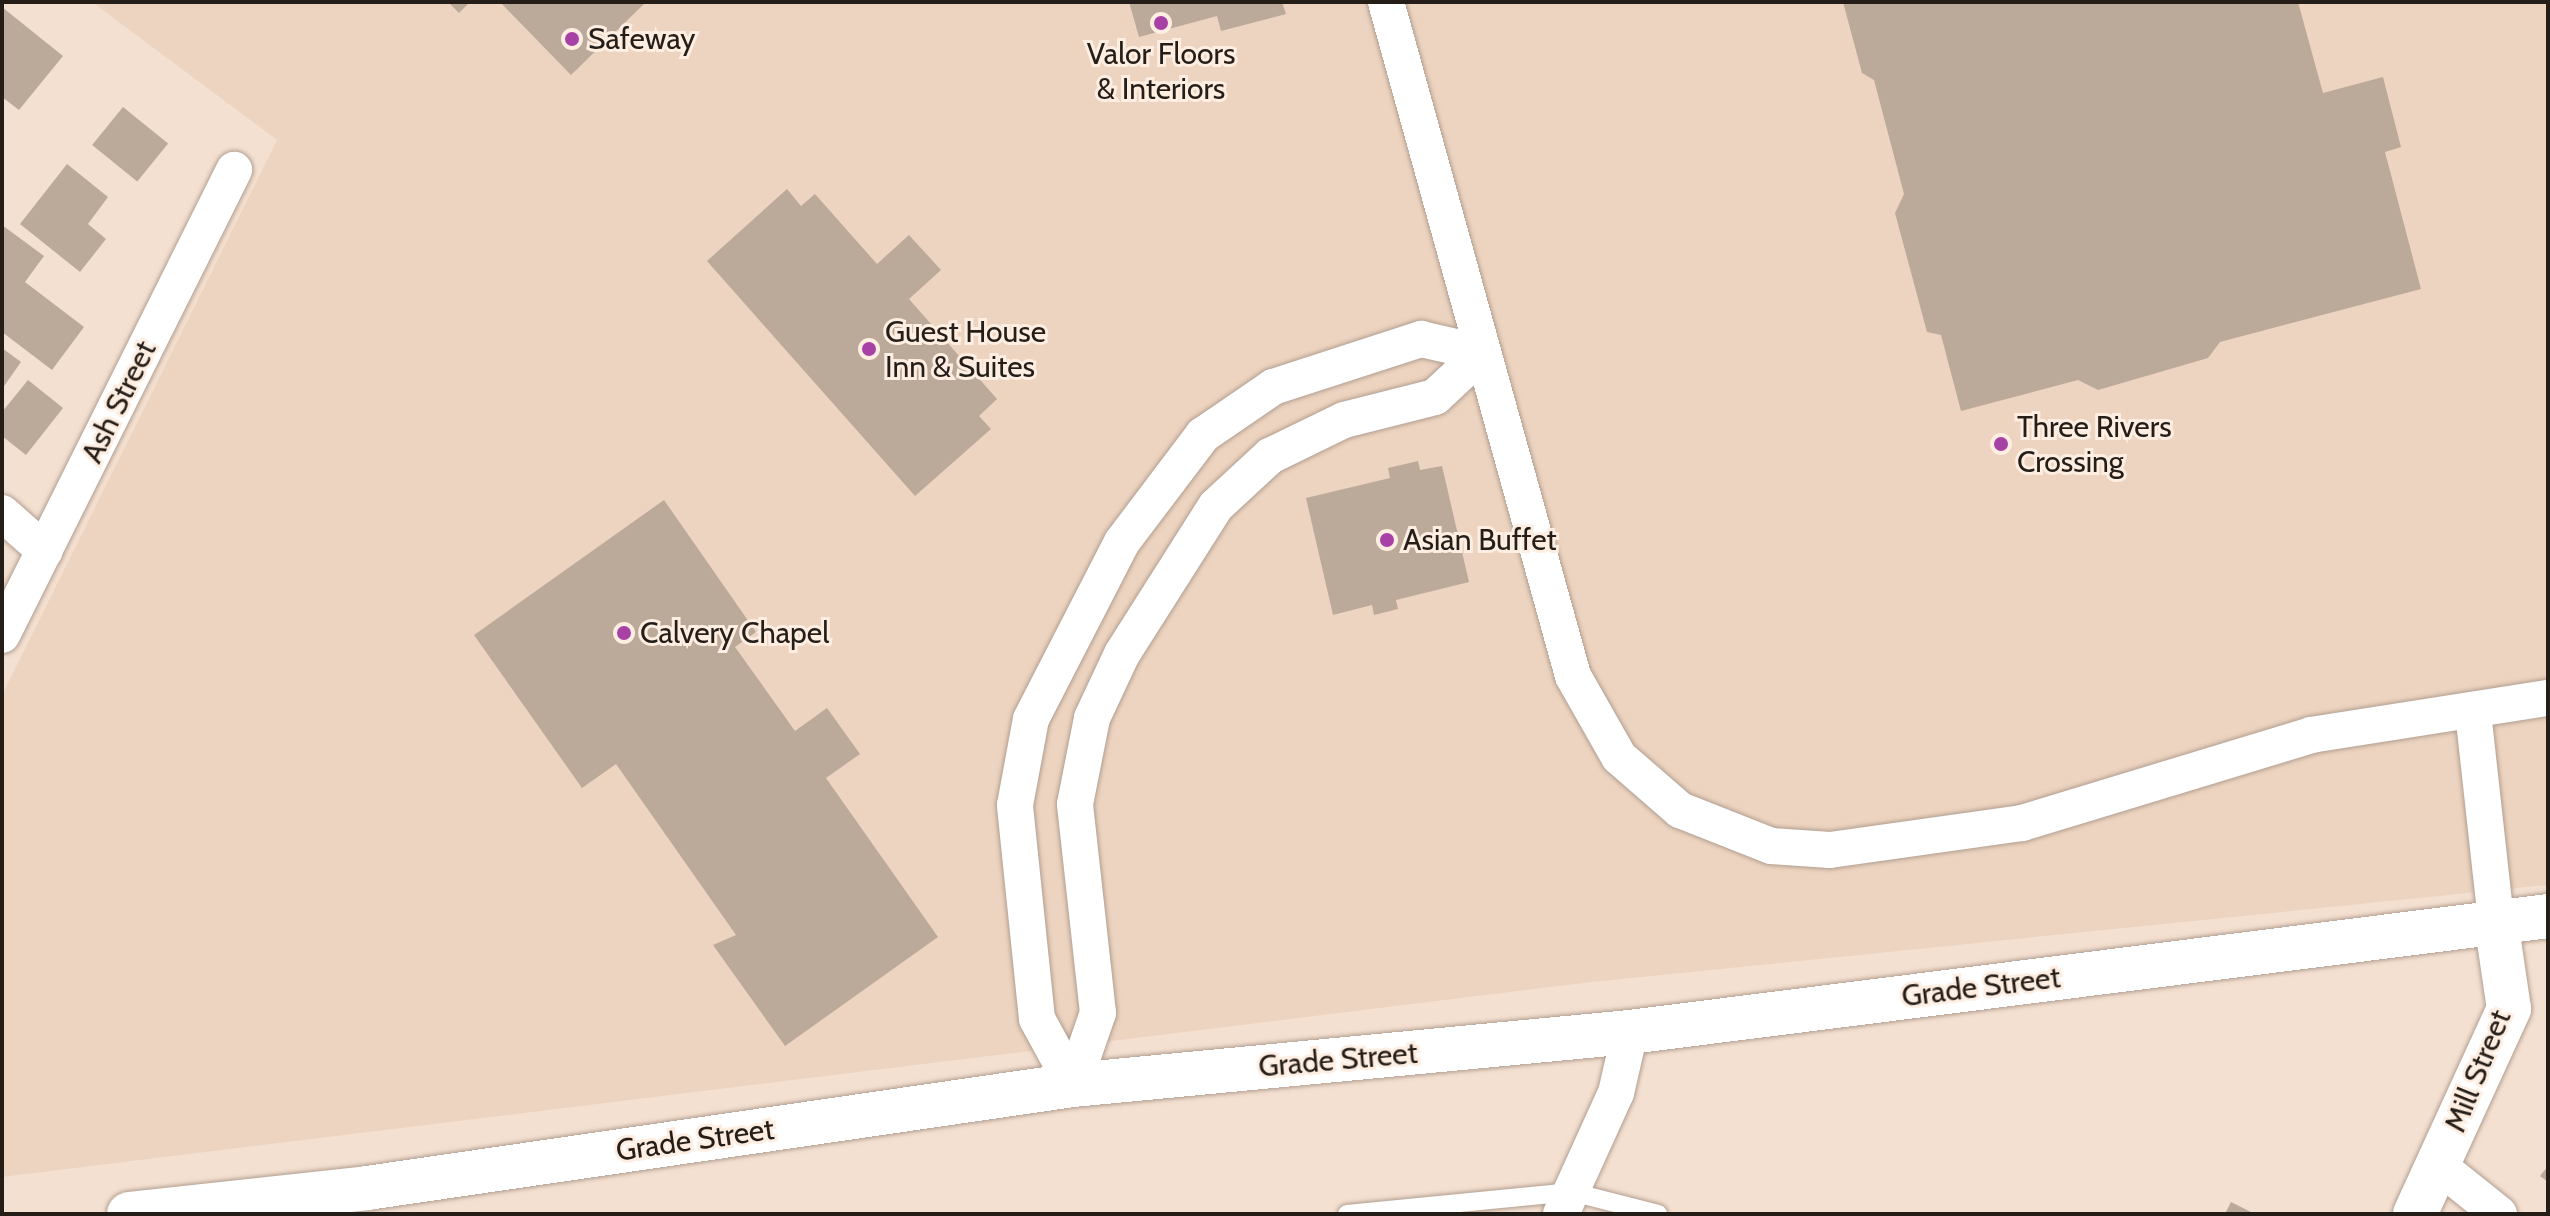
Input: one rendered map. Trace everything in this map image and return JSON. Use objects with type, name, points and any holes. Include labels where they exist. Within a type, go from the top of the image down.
[{"type":"main road","name":"Grade Street","points":[[129,1214],[367,1201],[1073,1085],[1630,1032],[2548,916]]},
{"type":"main road","name":"Mill Street","points":[[2415,1214],[2509,1009],[2496,921]]},
{"type":"street","points":[[1386,2],[1573,676],[1619,757],[1680,810],[1771,846],[1830,850],[2022,823],[2311,735],[2548,698]]},
{"type":"street","name":"Ash Street","points":[[2,635],[234,170]]},
{"type":"street","points":[[1073,1085],[1037,1019],[1015,805],[1031,719],[1122,542],[1203,435],[1273,387],[1421,339],[1482,353]]},
{"type":"street","points":[[1073,1085],[1098,1013],[1075,804],[1092,718],[1122,654],[1216,506],[1270,456],[1344,420],[1435,397],[1482,353]]},
{"type":"street","points":[[2,513],[45,551]]},
{"type":"street","points":[[2473,712],[2496,921]]},
{"type":"street","points":[[1566,1203],[1616,1093],[1630,1032]]},
{"type":"street","points":[[2439,1166],[2499,1214]]},
{"type":"lane","points":[[1347,1214],[1566,1203],[1658,1214]]},
{"type":"shaded area","points":[[92,2],[2548,2],[2548,885],[1592,982],[2,1177],[2,695],[277,140]]},
{"type":"building","points":[[448,2],[470,2],[459,13]]},
{"type":"building","name":"Safeway","points":[[500,2],[646,2],[571,75]]},
{"type":"building","name":"Valor Floors & Interiors","points":[[1129,2],[1282,2],[1286,14],[1221,31],[1217,16],[1139,37]]},
{"type":"building","points":[[1843,2],[2298,2],[2323,93],[2383,77],[2401,147],[2385,152],[2421,289],[2220,342],[2208,358],[2098,390],[2078,380],[1961,411],[1941,335],[1927,332],[1895,213],[1904,194],[1874,80],[1862,73]]},
{"type":"building","points":[[2,7],[63,56],[19,110],[2,97]]},
{"type":"building","points":[[123,107],[168,144],[137,182],[92,145]]},
{"type":"building","points":[[67,164],[108,197],[88,224],[106,239],[80,272],[20,224]]},
{"type":"building","name":"Guest House Inn & Suites","points":[[787,189],[801,206],[815,194],[877,264],[909,235],[941,270],[909,299],[997,399],[979,416],[991,429],[915,496],[707,261]]},
{"type":"building","points":[[2,225],[44,256],[25,282],[84,327],[52,370],[2,332]]},
{"type":"building","points":[[2,348],[21,362],[2,389]]},
{"type":"building","points":[[28,380],[63,408],[26,455],[2,436],[2,412]]},
{"type":"building","name":"Asian Buffet","points":[[1418,461],[1420,470],[1442,466],[1469,582],[1396,600],[1398,609],[1374,615],[1372,605],[1333,615],[1306,498],[1390,478],[1388,468]]},
{"type":"building","points":[[664,500],[756,632],[735,647],[795,731],[827,708],[860,754],[826,778],[938,937],[785,1046],[713,945],[736,935],[616,764],[582,788],[474,635]]},
{"type":"building","points":[[2548,1166],[2548,1182],[2540,1176]]},
{"type":"building","points":[[2231,1202],[2255,1214],[2225,1214]]},
{"type":"place","name":"Valor Floors & Interiors","points":[[1161,23]]},
{"type":"place","name":"Safeway","points":[[572,39]]},
{"type":"place","name":"Guest House Inn & Suites","points":[[869,349]]},
{"type":"place","name":"Three Rivers Crossing","points":[[2001,444]]},
{"type":"place","name":"Asian Buffet","points":[[1387,540]]},
{"type":"place","name":"Calvery Chapel","points":[[624,633]]}]
